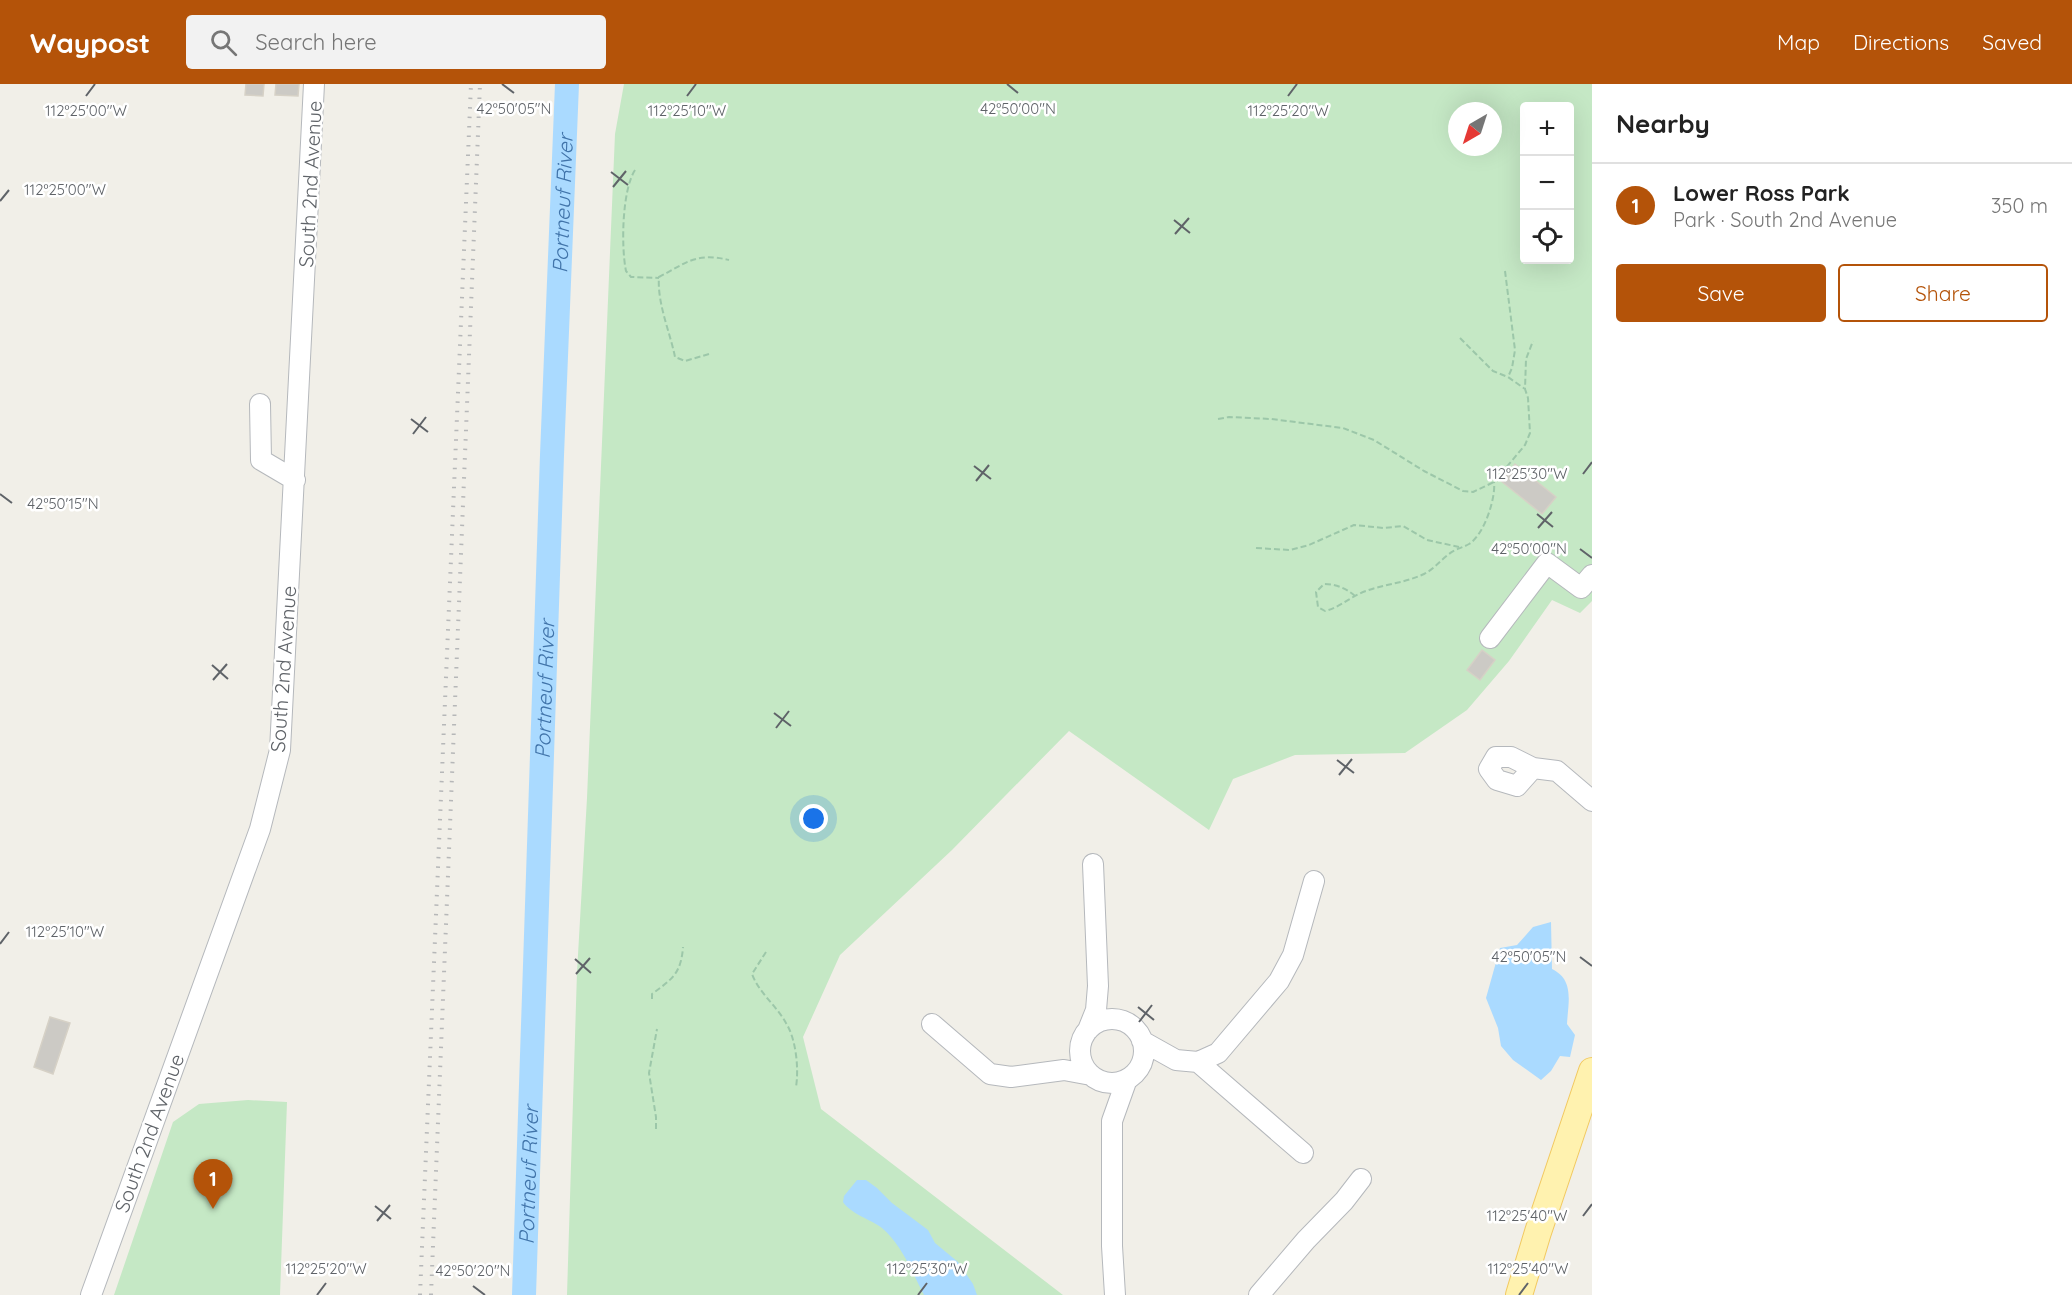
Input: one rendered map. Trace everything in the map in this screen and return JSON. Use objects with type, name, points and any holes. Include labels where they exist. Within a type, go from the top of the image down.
[{"type":"main road","points":[[1519,1295],[1592,1071]]},
{"type":"street","name":"South 2nd Avenue","points":[[91,1295],[260,829],[280,750],[314,84]]},
{"type":"street","points":[[260,404],[261,460],[295,480]]},
{"type":"street","points":[[1490,638],[1547,563],[1581,588],[1592,574]]},
{"type":"street","points":[[1533,768],[1557,771],[1592,801]]},
{"type":"street","points":[[1093,864],[1098,986],[1096,1010],[1080,1048],[1085,1068],[1094,1077],[1112,1121],[1112,1246],[1115,1295]]},
{"type":"street","points":[[1142,1041],[1176,1060],[1198,1062],[1218,1053],[1279,981],[1293,955],[1314,881]]},
{"type":"street","points":[[1098,986],[1121,1021]]},
{"type":"street","points":[[1044,1073],[1068,1054],[1096,1023],[1105,1020],[1121,1021],[1135,1029],[1142,1041],[1143,1059],[1131,1076],[1112,1121]]},
{"type":"street","points":[[932,1024],[990,1074],[1011,1077],[1064,1070],[1111,1083],[1176,1060]]},
{"type":"street","points":[[1198,1062],[1303,1153]]},
{"type":"street","points":[[1259,1295],[1361,1179]]},
{"type":"path","points":[[634,170],[628,186],[624,220],[626,271],[631,277],[659,277],[680,264],[703,256],[729,260]]},
{"type":"path","points":[[1505,271],[1515,350],[1508,377]]},
{"type":"path","points":[[659,277],[663,309],[675,357],[685,361],[709,354]]},
{"type":"path","points":[[1460,338],[1493,371],[1508,377],[1525,389]]},
{"type":"path","points":[[1218,419],[1271,418],[1343,428],[1374,440],[1424,471],[1463,491],[1473,492],[1494,482],[1525,445],[1530,433],[1529,408],[1525,389],[1526,359],[1533,341]]},
{"type":"path","points":[[1354,596],[1348,590],[1324,584],[1317,592],[1316,600],[1318,607],[1325,611],[1336,608],[1365,591],[1426,573],[1459,547],[1469,544],[1479,534],[1495,492],[1494,482]]},
{"type":"path","points":[[1256,548],[1290,550],[1354,525],[1384,528],[1403,526],[1427,540],[1459,547]]},
{"type":"path","points":[[652,999],[652,994],[674,978],[679,969],[682,947]]},
{"type":"path","points":[[765,952],[752,974],[755,984],[788,1024],[795,1056],[796,1087]]},
{"type":"path","points":[[656,1129],[649,1073],[657,1029]]},
{"type":"green space","points":[[624,84],[1592,84],[1592,601],[1580,613],[1552,600],[1509,661],[1467,710],[1405,753],[1295,755],[1233,779],[1209,830],[1069,731],[952,850],[840,955],[803,1037],[821,1109],[1063,1295],[567,1295],[577,972],[587,798],[615,134]]},
{"type":"green space","points":[[248,1100],[287,1102],[280,1295],[114,1295],[173,1122],[199,1104]]},
{"type":"water","points":[[1551,922],[1552,969],[1564,979],[1567,986],[1569,1000],[1567,1024],[1575,1035],[1570,1057],[1560,1056],[1551,1071],[1541,1080],[1513,1060],[1501,1046],[1498,1028],[1486,998],[1500,948],[1517,945],[1533,927]]},
{"type":"water","points":[[857,1180],[866,1180],[928,1230],[935,1243],[958,1262],[973,1284],[977,1295],[924,1295],[906,1259],[889,1235],[882,1228],[851,1210],[843,1202],[844,1196]]},
{"type":"building","points":[[246,84],[264,84],[263,96],[245,95]]},
{"type":"building","points":[[276,84],[299,84],[298,96],[275,95]]},
{"type":"building","points":[[1515,464],[1556,497],[1542,514],[1501,481]]},
{"type":"building","points":[[1482,650],[1495,660],[1480,680],[1467,670]]},
{"type":"building","points":[[50,1017],[70,1023],[53,1074],[34,1067]]},
{"type":"waterway","name":"Portneuf River","points":[[524,1295],[552,455],[567,84]]},
{"type":"railway","points":[[420,1295],[471,84]]},
{"type":"railway","points":[[431,1295],[480,84]]},
{"type":"place","name":"Lower Ross Park","points":[[213,1209]]}]
